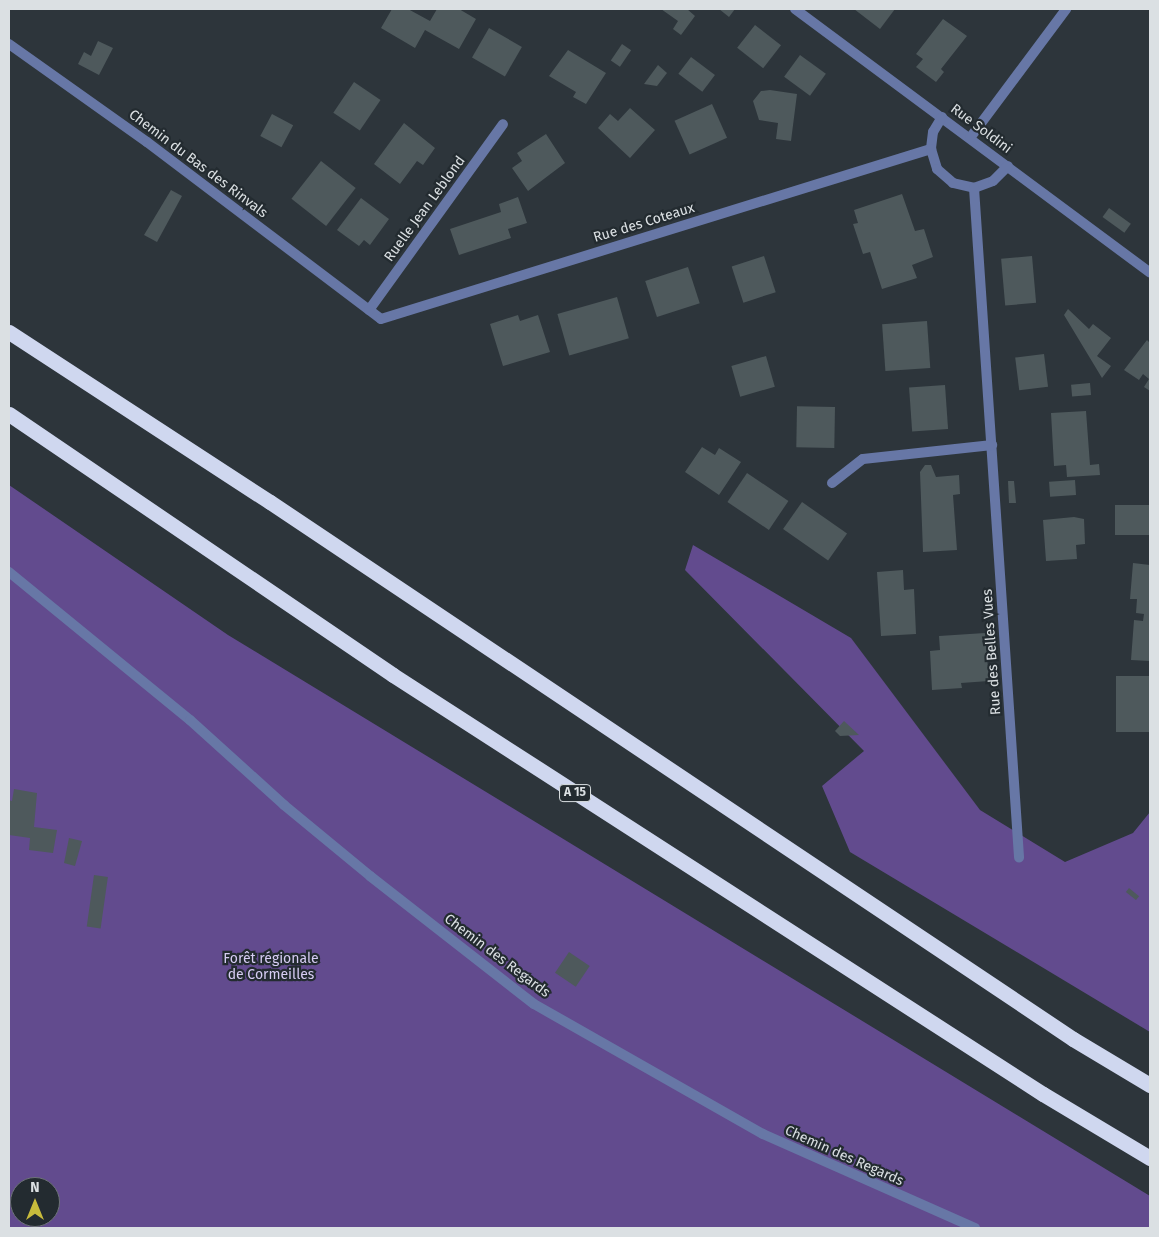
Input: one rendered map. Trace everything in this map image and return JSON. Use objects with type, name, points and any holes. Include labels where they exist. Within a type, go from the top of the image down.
[{"type":"highway","points":[[9,332],[270,502],[1074,1039],[1150,1085]]},
{"type":"highway","name":"A 15","points":[[9,414],[393,675],[1043,1094],[1150,1158]]},
{"type":"street","name":"Rue Soldini","points":[[794,9],[1150,273]]},
{"type":"street","points":[[970,138],[1066,9]]},
{"type":"street","name":"Chemin du Bas des Rinvals","points":[[9,44],[147,142],[369,310]]},
{"type":"street","points":[[942,117],[933,132],[930,149],[937,169],[953,183],[974,188],[993,181],[1008,166]]},
{"type":"street","name":"Ruelle Jean Leblond","points":[[369,310],[503,124]]},
{"type":"street","name":"Rue des Coteaux","points":[[369,310],[381,319],[930,149]]},
{"type":"street","name":"Rue des Belles Vues","points":[[974,188],[1020,857]]},
{"type":"street","points":[[832,483],[863,459],[992,445]]},
{"type":"street","name":"Chemin des Regards","points":[[9,572],[75,624],[130,673],[190,720],[284,805],[370,876],[534,1004],[763,1134],[975,1228]]},
{"type":"green space","name":"Forêt régionale de Cormeilles","points":[[9,485],[228,635],[1150,1196],[1150,1228],[9,1228]]},
{"type":"green space","points":[[693,545],[851,638],[980,810],[1065,862],[1133,833],[1150,812],[1150,1032],[850,852],[822,786],[864,751],[685,570]]},
{"type":"building","points":[[392,9],[408,9],[430,21],[437,9],[459,9],[476,19],[459,49],[425,30],[415,48],[381,28]]},
{"type":"building","points":[[661,9],[687,9],[695,16],[681,35],[673,29],[678,21]]},
{"type":"building","points":[[719,9],[735,9],[729,17]]},
{"type":"building","points":[[854,9],[895,9],[880,29]]},
{"type":"building","points":[[943,19],[967,36],[941,69],[944,72],[936,82],[916,67],[923,59],[916,54]]},
{"type":"building","points":[[755,25],[781,45],[763,68],[737,48]]},
{"type":"building","points":[[489,28],[522,47],[505,76],[472,57]]},
{"type":"building","points":[[98,41],[113,48],[99,75],[78,64],[84,52],[91,56]]},
{"type":"building","points":[[622,44],[631,50],[620,67],[611,61]]},
{"type":"building","points":[[568,50],[606,73],[586,104],[573,97],[576,92],[549,76]]},
{"type":"building","points":[[800,55],[826,74],[810,96],[784,77]]},
{"type":"building","points":[[691,57],[715,75],[702,92],[678,74]]},
{"type":"building","points":[[658,65],[667,73],[657,86],[644,84]]},
{"type":"building","points":[[354,82],[381,100],[360,131],[333,113]]},
{"type":"building","points":[[770,90],[797,94],[791,141],[776,139],[778,123],[759,120],[753,101],[761,91]]},
{"type":"building","points":[[712,104],[727,138],[690,154],[675,121]]},
{"type":"building","points":[[630,108],[655,130],[630,158],[598,128],[610,114],[618,121]]},
{"type":"building","points":[[272,114],[293,125],[281,147],[260,136]]},
{"type":"building","points":[[404,123],[435,148],[423,165],[417,161],[400,184],[374,164]]},
{"type":"building","points":[[546,134],[565,163],[528,191],[512,168],[522,161],[517,153]]},
{"type":"building","points":[[321,161],[356,188],[326,226],[291,199]]},
{"type":"building","points":[[171,190],[182,196],[157,242],[144,235]]},
{"type":"building","points":[[902,194],[915,231],[924,229],[933,257],[912,265],[917,278],[882,289],[870,252],[863,254],[853,224],[858,223],[854,210]]},
{"type":"building","points":[[518,197],[527,223],[508,229],[511,238],[459,255],[450,229],[501,212],[499,204]]},
{"type":"building","points":[[361,198],[389,219],[370,245],[364,240],[359,246],[337,230]]},
{"type":"building","points":[[1109,208],[1131,224],[1124,233],[1103,217]]},
{"type":"building","points":[[764,256],[776,292],[743,303],[732,267]]},
{"type":"building","points":[[1032,256],[1036,303],[1005,306],[1001,259]]},
{"type":"building","points":[[688,267],[700,303],[657,317],[645,281]]},
{"type":"building","points":[[617,297],[629,338],[569,355],[557,314]]},
{"type":"building","points":[[1068,309],[1089,329],[1093,324],[1111,338],[1097,356],[1111,366],[1102,378],[1064,315]]},
{"type":"building","points":[[518,315],[520,321],[538,315],[550,352],[503,366],[490,324]]},
{"type":"building","points":[[927,321],[930,368],[885,371],[882,324]]},
{"type":"building","points":[[1147,340],[1150,343],[1150,391],[1144,387],[1149,379],[1143,374],[1139,380],[1124,370]]},
{"type":"building","points":[[1044,354],[1048,387],[1019,390],[1015,358]]},
{"type":"building","points":[[766,356],[775,387],[740,397],[731,366]]},
{"type":"building","points":[[1090,383],[1091,395],[1072,397],[1071,385]]},
{"type":"building","points":[[945,385],[948,429],[912,431],[909,388]]},
{"type":"building","points":[[797,406],[835,407],[834,448],[796,447]]},
{"type":"building","points":[[1086,411],[1090,465],[1099,464],[1100,475],[1067,477],[1066,465],[1054,466],[1051,413]]},
{"type":"building","points":[[702,447],[715,455],[719,448],[741,462],[719,495],[685,472]]},
{"type":"building","points":[[925,465],[931,465],[936,477],[959,475],[960,494],[953,495],[957,550],[923,552],[920,472]]},
{"type":"building","points":[[747,473],[788,501],[769,530],[727,502]]},
{"type":"building","points":[[1075,480],[1076,495],[1050,497],[1049,482]]},
{"type":"building","points":[[1008,481],[1014,481],[1016,503],[1009,503]]},
{"type":"building","points":[[802,502],[847,534],[828,561],[783,529]]},
{"type":"building","points":[[1115,505],[1150,505],[1150,535],[1115,535]]},
{"type":"building","points":[[1074,517],[1084,519],[1085,544],[1076,545],[1077,559],[1046,561],[1043,520]]},
{"type":"building","points":[[1133,563],[1150,565],[1150,661],[1131,660],[1134,620],[1143,621],[1144,614],[1136,613],[1137,599],[1130,599]]},
{"type":"building","points":[[903,570],[904,590],[914,589],[916,634],[881,636],[877,572]]},
{"type":"building","points":[[985,633],[989,681],[961,683],[962,688],[932,690],[930,651],[940,650],[939,636]]},
{"type":"building","points":[[1116,676],[1150,676],[1150,732],[1116,732]]},
{"type":"building","points":[[844,721],[859,735],[840,736],[835,731]]},
{"type":"building","points":[[14,789],[37,793],[34,827],[57,830],[53,853],[29,850],[30,838],[9,835],[9,800],[12,801]]},
{"type":"building","points":[[69,838],[82,841],[75,866],[64,863]]},
{"type":"building","points":[[94,875],[108,877],[101,928],[87,926]]},
{"type":"building","points":[[1129,888],[1139,896],[1136,900],[1126,892]]},
{"type":"building","points":[[569,952],[590,966],[576,987],[555,973]]}]
